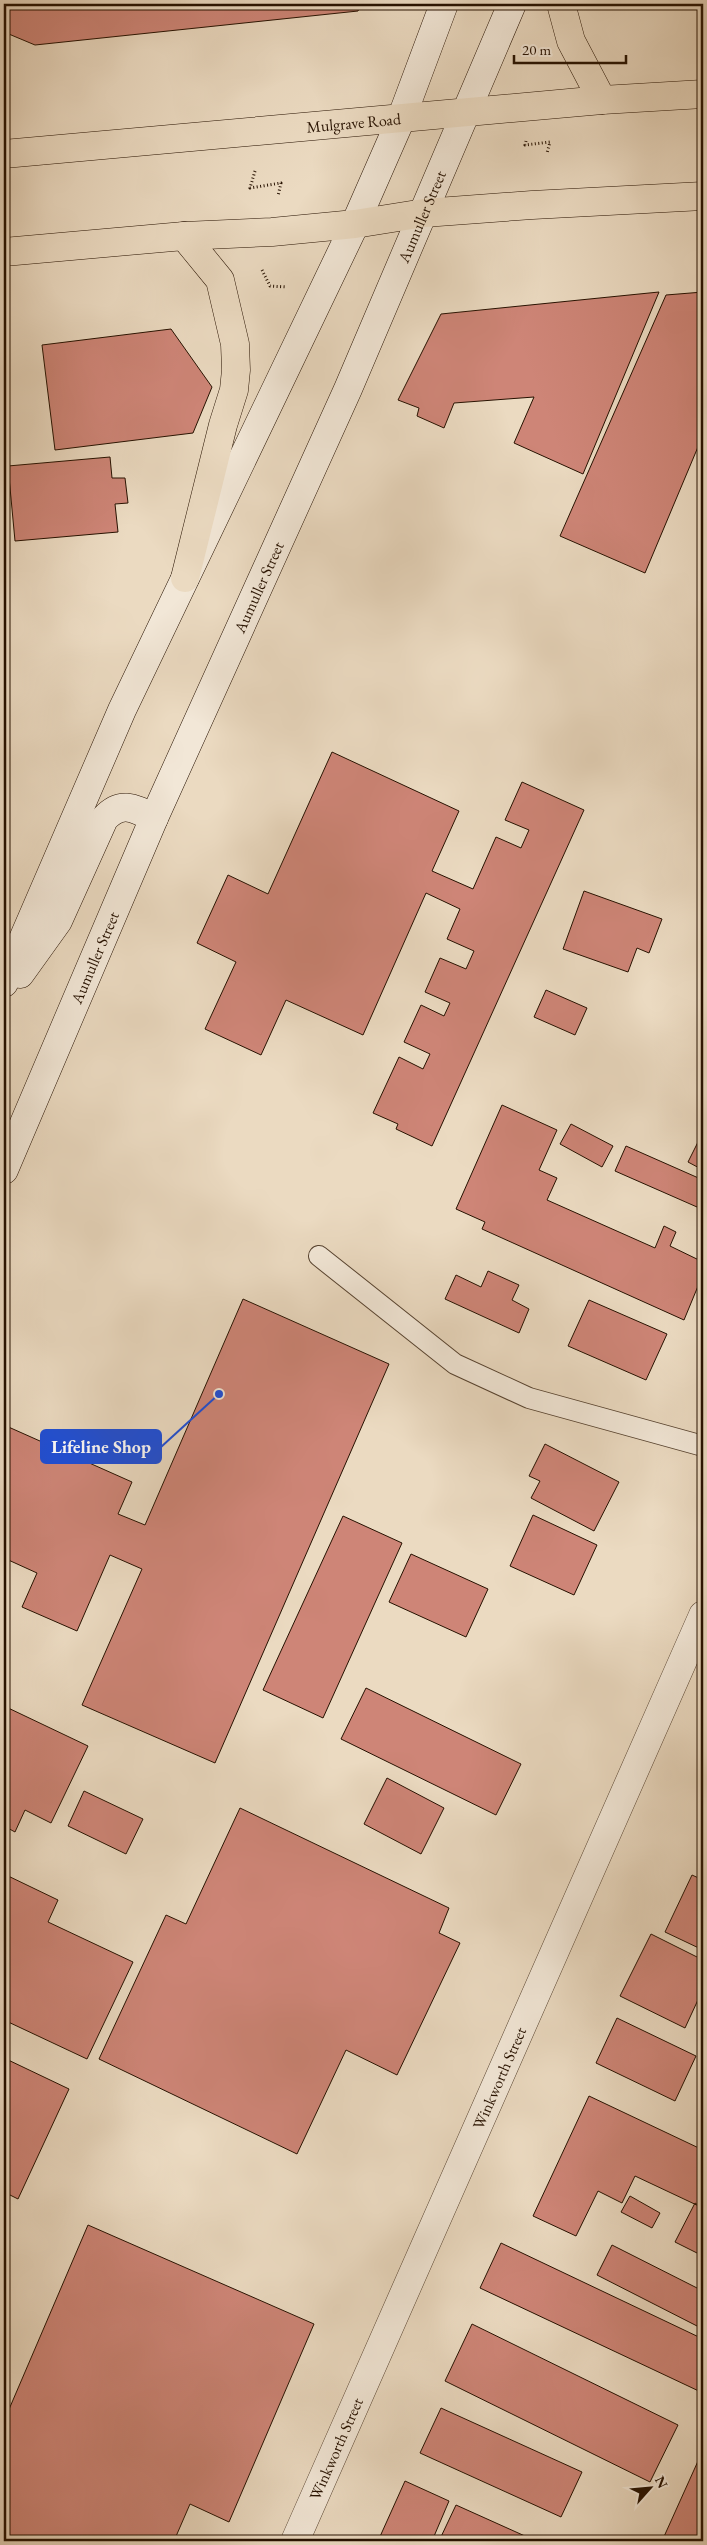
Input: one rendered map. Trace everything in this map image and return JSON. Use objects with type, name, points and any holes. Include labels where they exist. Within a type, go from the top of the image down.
[{"type":"main road","points":[[4,983],[122,710],[355,224],[401,118],[444,4]]},
{"type":"main road","name":"Aumuller Street","points":[[4,1170],[154,818],[344,398],[467,114],[512,4]]},
{"type":"main road","points":[[561,4],[571,41],[602,100]]},
{"type":"main road","name":"Mulgrave Road","points":[[4,154],[401,118],[467,114],[602,100],[703,94]]},
{"type":"main road","points":[[4,252],[184,236],[272,232],[355,224],[424,213],[703,196]]},
{"type":"main road","points":[[184,236],[220,280],[235,344],[236,370],[234,390],[223,425],[185,578]]},
{"type":"main road","points":[[4,998],[58,921],[104,819],[112,810],[120,807],[130,808],[154,818]]},
{"type":"main road","name":"Winkworth Street","points":[[295,2541],[703,1614]]},
{"type":"lane","points":[[319,1256],[455,1364],[529,1398],[703,1446]]},
{"type":"path","points":[[526,134],[525,145],[550,142],[547,154]]},
{"type":"path","points":[[255,171],[250,188],[281,184],[278,196]]},
{"type":"path","points":[[262,270],[270,286],[292,288]]},
{"type":"building","points":[[12,4],[361,4],[358,11],[35,45],[4,32],[4,21]]},
{"type":"building","points":[[659,292],[583,474],[514,443],[534,397],[454,403],[444,428],[417,416],[419,408],[398,400],[441,314]]},
{"type":"building","points":[[703,292],[703,435],[645,573],[560,536],[666,295]]},
{"type":"building","points":[[171,329],[212,387],[193,433],[55,450],[42,345]]},
{"type":"building","points":[[110,457],[112,478],[125,478],[128,503],[115,504],[118,532],[15,541],[8,466]]},
{"type":"building","points":[[4,558],[6,580],[4,580]]},
{"type":"building","points":[[332,752],[459,811],[432,871],[473,889],[496,837],[521,848],[529,830],[505,820],[522,782],[584,810],[432,1146],[396,1129],[398,1124],[373,1113],[399,1057],[423,1069],[430,1054],[404,1042],[421,1005],[444,1016],[450,1003],[425,992],[440,958],[466,969],[474,951],[447,939],[460,909],[426,893],[363,1035],[286,1000],[261,1055],[205,1029],[236,962],[197,943],[228,875],[268,894]]},
{"type":"building","points":[[584,891],[662,919],[649,953],[637,948],[628,972],[563,949]]},
{"type":"building","points":[[546,990],[587,1008],[575,1035],[534,1017]]},
{"type":"building","points":[[502,1105],[557,1130],[539,1170],[557,1178],[547,1200],[655,1248],[664,1226],[676,1232],[670,1246],[703,1262],[703,1274],[684,1320],[482,1229],[485,1222],[456,1209]]},
{"type":"building","points":[[571,1124],[613,1146],[602,1167],[560,1144]]},
{"type":"building","points":[[703,1132],[703,1170],[688,1162]]},
{"type":"building","points":[[626,1146],[703,1180],[703,1193],[697,1207],[615,1171]]},
{"type":"building","points":[[488,1271],[519,1285],[512,1300],[529,1309],[519,1333],[445,1299],[456,1275],[481,1287]]},
{"type":"building","points":[[243,1299],[389,1364],[215,1763],[82,1705],[142,1569],[110,1555],[77,1631],[22,1607],[37,1573],[4,1558],[4,1425],[132,1482],[118,1514],[145,1525]]},
{"type":"building","points":[[589,1300],[667,1334],[646,1380],[568,1346]]},
{"type":"building","points":[[545,1444],[619,1482],[594,1531],[531,1498],[540,1481],[529,1476]]},
{"type":"building","points":[[533,1515],[597,1545],[574,1595],[510,1566]]},
{"type":"building","points":[[343,1516],[402,1543],[323,1718],[263,1690]]},
{"type":"building","points":[[411,1554],[488,1589],[466,1637],[389,1602]]},
{"type":"building","points":[[366,1688],[521,1764],[496,1815],[341,1739]]},
{"type":"building","points":[[4,1706],[88,1746],[51,1823],[25,1810],[15,1832],[4,1826]]},
{"type":"building","points":[[387,1778],[444,1808],[421,1854],[364,1824]]},
{"type":"building","points":[[84,1791],[143,1819],[126,1854],[68,1826]]},
{"type":"building","points":[[240,1808],[449,1908],[439,1933],[460,1943],[397,2075],[346,2050],[297,2154],[99,2059],[166,1915],[186,1924]]},
{"type":"building","points":[[4,1874],[58,1900],[48,1922],[133,1962],[87,2059],[4,2020]]},
{"type":"building","points":[[692,1875],[703,1880],[703,1950],[665,1932]]},
{"type":"building","points":[[651,1934],[703,1960],[703,1989],[685,2028],[620,1996]]},
{"type":"building","points":[[617,2018],[696,2056],[675,2101],[596,2063]]},
{"type":"building","points":[[4,2058],[69,2089],[18,2199],[4,2192]]},
{"type":"building","points":[[589,2096],[703,2150],[703,2208],[635,2176],[622,2203],[598,2191],[576,2236],[533,2216]]},
{"type":"building","points":[[630,2196],[660,2213],[652,2228],[621,2212]]},
{"type":"building","points":[[695,2203],[703,2208],[703,2256],[675,2242]]},
{"type":"building","points":[[88,2225],[314,2324],[229,2522],[190,2504],[174,2541],[4,2541],[4,2421]]},
{"type":"building","points":[[501,2243],[703,2339],[703,2393],[480,2288]]},
{"type":"building","points":[[612,2245],[703,2291],[703,2318],[699,2327],[597,2275]]},
{"type":"building","points":[[472,2324],[678,2425],[650,2482],[445,2381]]},
{"type":"building","points":[[441,2408],[582,2472],[561,2517],[420,2453]]},
{"type":"building","points":[[703,2450],[703,2541],[662,2541]]},
{"type":"building","points":[[405,2481],[449,2501],[432,2541],[378,2541]]},
{"type":"building","points":[[456,2505],[536,2541],[439,2541]]},
{"type":"place","name":"Lifeline Shop","points":[[219,1394]]}]
